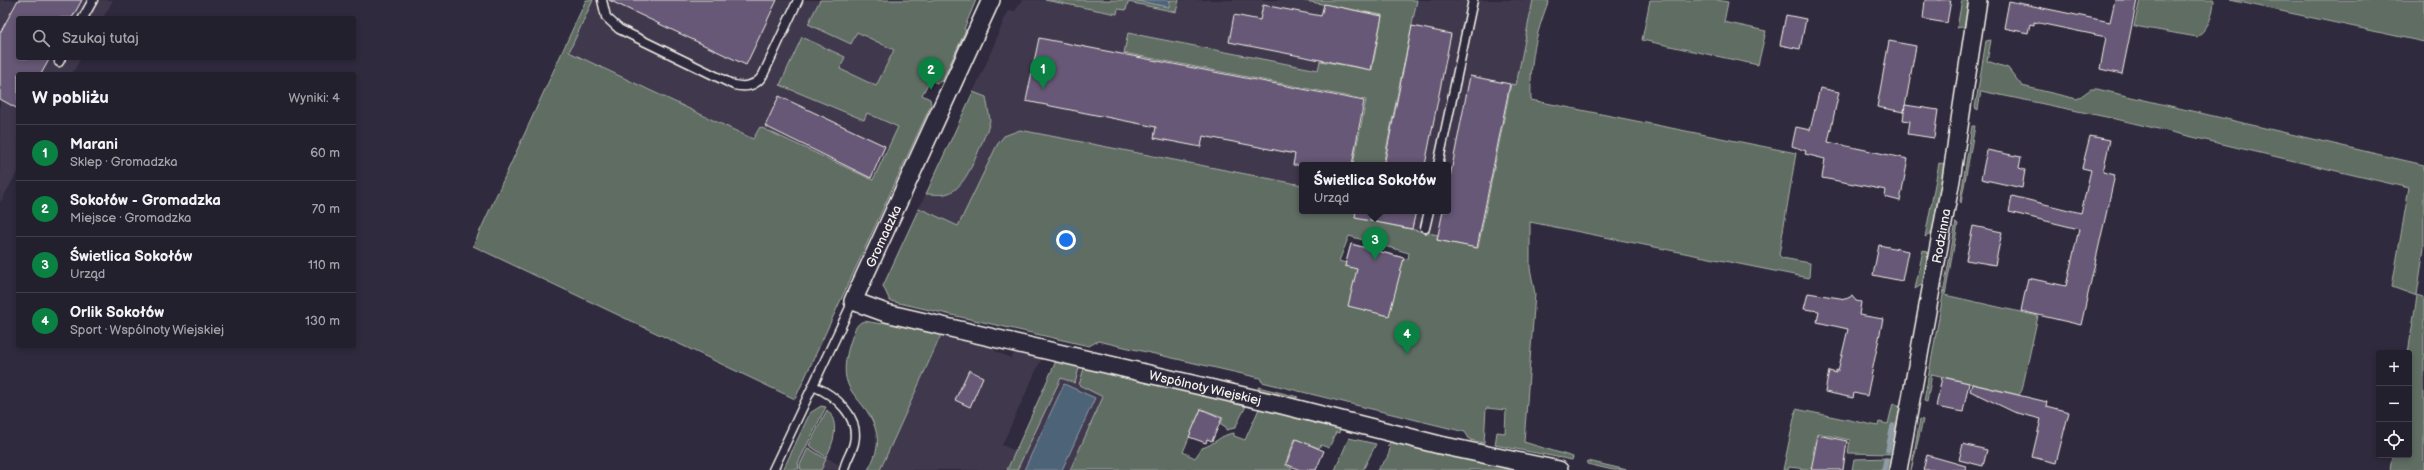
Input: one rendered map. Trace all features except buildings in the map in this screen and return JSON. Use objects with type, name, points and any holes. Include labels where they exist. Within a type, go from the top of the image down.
[{"type":"street","name":"Gromadzka","points":[[853,301],[990,0]]},
{"type":"street","name":"Rodzinna","points":[[1898,470],[1951,180],[1978,0]]},
{"type":"street","name":"Wspólnoty Wiejskiej","points":[[853,301],[886,313],[1274,403],[1433,444],[1559,470]]},
{"type":"lane","points":[[84,16],[93,0]]},
{"type":"lane","points":[[602,0],[606,17],[619,29],[734,85],[744,87],[753,85],[763,75],[798,0]]},
{"type":"lane","points":[[1439,162],[1473,0]]},
{"type":"lane","points":[[1425,228],[1428,214]]},
{"type":"lane","name":"Gromadzka","points":[[773,470],[853,301]]},
{"type":"lane","points":[[813,386],[834,397],[846,410],[852,422],[854,441],[843,469]]},
{"type":"shaded area","points":[[0,0],[113,0],[104,16],[16,16],[16,60],[80,60],[73,72],[16,72],[16,175],[0,203]]},
{"type":"shaded area","points":[[590,0],[908,0],[966,31],[942,81],[937,83],[930,80],[922,95],[930,99],[931,105],[885,202],[566,50]]},
{"type":"shaded area","points":[[1022,0],[1549,0],[1537,31],[1531,70],[1530,268],[1409,253],[1349,236],[1289,389],[1262,382],[1260,378],[1098,341],[1089,346],[890,301],[883,286],[985,66],[1008,10],[1015,11]]},
{"type":"shaded area","points":[[942,334],[995,347],[995,351],[1011,358],[1015,352],[1042,358],[1002,445],[1016,451],[1058,362],[1119,381],[1082,470],[880,470]]},
{"type":"shaded area","points":[[807,444],[847,470],[798,470],[798,463]]},
{"type":"green space","points":[[586,0],[593,0],[569,52],[753,139],[760,127],[873,180],[898,127],[867,113],[864,120],[780,85],[802,37],[845,57],[840,69],[876,86],[894,50],[857,32],[851,44],[808,24],[820,0],[976,0],[964,29],[966,30],[942,81],[937,83],[930,80],[922,95],[930,99],[931,105],[795,399],[473,246]]},
{"type":"green space","points":[[1045,0],[1133,0],[1169,7],[1170,0],[1179,0],[1176,12],[1128,2],[1126,10],[1118,9],[1117,14]]},
{"type":"green space","points":[[1300,0],[1417,0],[1384,162],[1354,162],[1366,100],[1124,53],[1128,33],[1318,70],[1320,61],[1372,70],[1382,15]]},
{"type":"green space","points":[[1533,0],[1549,0],[1534,48],[1531,73],[1531,100],[1796,153],[1779,255],[1782,258],[1810,263],[1809,278],[1530,222],[1530,268],[1535,294],[1524,442],[1573,457],[1572,460],[1495,445],[1497,432],[1505,433],[1506,410],[1486,408],[1484,443],[1470,440],[1465,432],[1262,382],[1260,378],[1098,341],[1089,346],[890,301],[883,286],[919,208],[958,226],[997,145],[1004,136],[1020,130],[1299,184],[1299,214],[1373,214],[1372,221],[1438,235],[1437,240],[1478,248],[1511,84],[1516,85]],"holes":[[[1349,236],[1409,253],[1408,259],[1351,244],[1346,263],[1339,261]]]},
{"type":"green space","points":[[1650,0],[1717,0],[1728,2],[1724,22],[1766,31],[1758,65],[1642,40]]},
{"type":"green space","points":[[1962,0],[1971,0],[1967,26],[1957,28]]},
{"type":"green space","points":[[2140,0],[2214,0],[2210,21],[2197,37],[2134,26]]},
{"type":"green space","points":[[2230,0],[2424,0],[2424,42]]},
{"type":"green space","points":[[1991,40],[1987,61],[2008,68],[2022,86],[2077,99],[2091,89],[2097,89],[2424,165],[2424,248],[2417,295],[2424,297],[2424,470],[2390,470],[2392,458],[2412,458],[2412,350],[2408,350],[2417,296],[2392,287],[2409,188],[2116,119],[1981,91],[1978,110],[1975,108],[1986,41]]},
{"type":"green space","points":[[973,92],[986,97],[990,120],[973,164],[963,181],[951,192],[942,194],[926,194]]},
{"type":"green space","points":[[1972,126],[1975,126],[1961,203],[1960,201]]},
{"type":"green space","points":[[1939,163],[1945,164],[1934,232],[1925,237]]},
{"type":"green space","points":[[1956,222],[1958,224],[1945,295],[2038,316],[2022,390],[2019,395],[1932,374],[1927,402],[1924,401]]},
{"type":"green space","points":[[1923,250],[1929,253],[1923,284],[1915,289]]},
{"type":"green space","points":[[883,319],[941,335],[880,470],[868,470],[876,453],[877,435],[866,410],[853,394],[848,385],[845,374],[846,359],[853,334],[859,324],[864,321],[882,324]]},
{"type":"green space","points":[[1056,361],[1080,364],[1075,383],[1061,378],[1017,470],[1007,470]]},
{"type":"green space","points":[[1085,365],[1244,402],[1246,406],[1235,428],[1226,430],[1226,427],[1221,424],[1223,417],[1201,409],[1183,452],[1195,458],[1202,448],[1229,434],[1234,433],[1234,436],[1245,440],[1259,409],[1262,406],[1340,427],[1339,433],[1336,432],[1329,448],[1321,445],[1319,448],[1295,439],[1285,465],[1292,468],[1291,470],[1070,470],[1103,397],[1079,385]]},
{"type":"green space","points":[[1258,387],[1298,397],[1293,399],[1260,392]]},
{"type":"green space","points":[[1893,403],[1900,407],[1892,454],[1848,453],[1850,440],[1817,433],[1813,454],[1818,455],[1815,470],[1789,467],[1788,470],[1783,470],[1796,409],[1878,426],[1879,422],[1888,424]]},
{"type":"green space","points":[[821,406],[826,407],[798,463],[799,469],[783,470],[810,413]]},
{"type":"green space","points":[[827,410],[831,415],[835,426],[833,439],[826,457],[809,445]]},
{"type":"green space","points":[[1920,419],[1923,420],[1911,470]]},
{"type":"green space","points":[[1349,438],[1376,444],[1363,470],[1335,470]]},
{"type":"green space","points":[[1392,441],[1511,466],[1511,469],[1515,470],[1377,470],[1387,457],[1390,447],[1387,446]]},
{"type":"green space","points":[[808,448],[826,459],[821,470],[801,470],[800,465]]},
{"type":"green space","points":[[1891,458],[1889,470],[1852,470],[1854,459]]},
{"type":"green space","points":[[1588,461],[1627,470],[1613,470],[1587,464]]},
{"type":"water","points":[[1133,0],[1170,0],[1169,7]]},
{"type":"water","points":[[1064,384],[1095,398],[1062,470],[1024,470]]},
{"type":"waterway","points":[[1888,450],[1893,426]]},
{"type":"waterway","points":[[1884,470],[1886,460]]},
{"type":"place","name":"Marani","points":[[1043,89]]},
{"type":"place","name":"Sokołów - Gromadzka","points":[[931,90]]},
{"type":"place","name":"Świetlica Sokołów","points":[[1375,260]]},
{"type":"place","name":"Orlik Sokołów","points":[[1407,354]]}]
